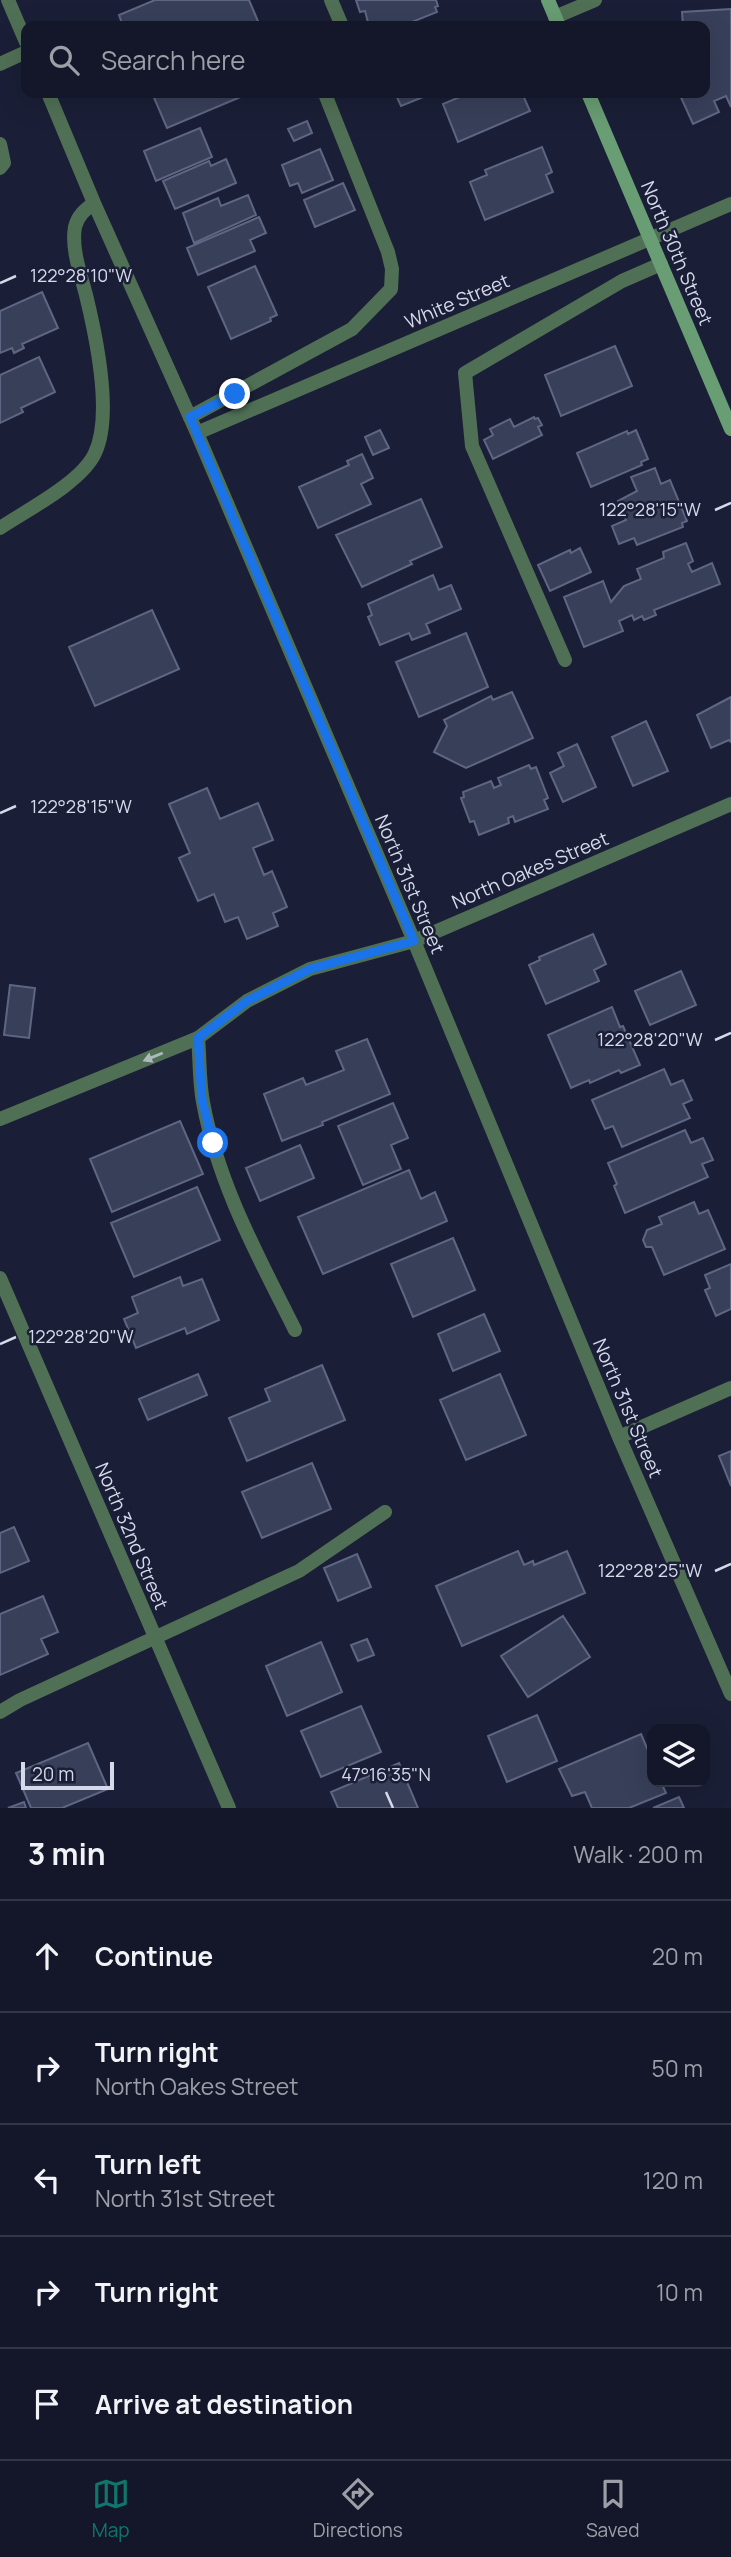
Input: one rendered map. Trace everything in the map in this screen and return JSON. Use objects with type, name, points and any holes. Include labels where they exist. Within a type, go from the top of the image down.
[{"type":"main road","points":[[548,0],[557,21]]},
{"type":"main road","name":"North 30th Street","points":[[590,98],[731,429]]},
{"type":"street","points":[[8,0],[21,30]]},
{"type":"street","points":[[331,0],[340,21]]},
{"type":"street","points":[[559,21],[595,0]]},
{"type":"street","points":[[0,64],[21,54]]},
{"type":"street","name":"North 31st Street","points":[[50,98],[197,433],[414,941],[619,1437],[731,1693]]},
{"type":"street","points":[[190,417],[352,329],[391,289],[392,269],[388,252],[327,98]]},
{"type":"street","points":[[0,144],[4,163],[0,168]]},
{"type":"street","points":[[0,528],[81,474],[95,453],[102,431],[103,392],[92,319],[77,260],[75,229],[80,214],[94,203]]},
{"type":"street","name":"White Street","points":[[197,433],[731,204]]},
{"type":"street","points":[[565,660],[472,446],[465,373],[622,281],[661,264]]},
{"type":"street","name":"North Oakes Street","points":[[0,1119],[198,1038],[247,1001],[310,969],[414,941],[731,804]]},
{"type":"street","points":[[198,1038],[202,1100],[230,1198],[295,1330]]},
{"type":"street","name":"North 32nd Street","points":[[0,1278],[229,1808]]},
{"type":"street","points":[[619,1437],[731,1388]]},
{"type":"street","points":[[0,1712],[20,1700],[299,1571],[385,1512]]},
{"type":"building","points":[[155,0],[249,0],[258,21],[121,21],[119,15]]},
{"type":"building","points":[[356,0],[436,0],[438,6],[435,7],[437,12],[414,21],[368,21],[365,11],[360,12]]},
{"type":"building","points":[[731,9],[731,107],[726,96],[714,101],[719,112],[693,124],[681,98],[710,98],[710,21],[683,21],[682,12]]},
{"type":"building","points":[[154,98],[238,98],[167,128]]},
{"type":"building","points":[[397,98],[421,98],[401,106]]},
{"type":"building","points":[[457,98],[524,98],[530,111],[458,142],[443,104]]},
{"type":"building","points":[[307,121],[312,133],[294,141],[288,129]]},
{"type":"building","points":[[200,128],[212,157],[156,181],[144,151]]},
{"type":"building","points":[[542,147],[552,172],[546,175],[553,192],[485,220],[470,182],[487,175],[485,170]]},
{"type":"building","points":[[320,149],[333,180],[302,193],[298,183],[290,186],[282,165]]},
{"type":"building","points":[[226,159],[236,183],[175,209],[163,181],[209,161],[211,166]]},
{"type":"building","points":[[343,183],[355,210],[315,227],[304,200]]},
{"type":"building","points":[[248,195],[256,215],[194,243],[183,213],[218,198],[221,206]]},
{"type":"building","points":[[259,217],[266,233],[250,240],[255,251],[198,275],[187,248]]},
{"type":"building","points":[[255,266],[277,315],[270,318],[271,321],[231,339],[208,287]]},
{"type":"building","points":[[42,292],[58,328],[22,344],[24,348],[14,353],[12,348],[0,353],[0,311]]},
{"type":"building","points":[[615,346],[632,386],[561,416],[545,375]]},
{"type":"building","points":[[39,357],[55,392],[21,408],[23,412],[0,423],[0,375]]},
{"type":"building","points":[[534,417],[538,418],[542,425],[538,427],[542,435],[493,459],[484,440],[493,435],[490,429],[510,419],[514,427]]},
{"type":"building","points":[[380,430],[389,448],[373,455],[365,437]]},
{"type":"building","points":[[636,430],[648,459],[641,462],[642,465],[591,487],[577,453],[627,431],[628,434]]},
{"type":"building","points":[[362,454],[373,478],[361,484],[371,504],[318,528],[299,487],[349,465],[347,461]]},
{"type":"building","points":[[655,468],[661,484],[670,480],[687,521],[682,523],[683,527],[637,545],[634,538],[619,544],[612,526],[626,520],[618,501],[637,491],[631,477]]},
{"type":"building","points":[[421,499],[442,547],[362,587],[336,535]]},
{"type":"building","points":[[686,543],[693,561],[688,564],[692,572],[712,563],[720,584],[654,610],[656,615],[644,620],[642,616],[634,620],[632,615],[619,621],[623,631],[584,647],[564,597],[603,581],[611,602],[624,586],[641,579],[637,569],[664,558],[663,552]]},
{"type":"building","points":[[580,548],[591,572],[550,591],[538,565]]},
{"type":"building","points":[[433,575],[439,590],[451,585],[461,609],[426,624],[430,633],[412,640],[409,633],[380,645],[368,617],[372,615],[368,604]]},
{"type":"building","points":[[152,610],[179,669],[95,706],[69,647]]},
{"type":"building","points":[[466,633],[488,687],[419,717],[396,662]]},
{"type":"building","points":[[512,692],[533,738],[466,768],[434,752],[447,726],[444,720],[491,696],[493,700]]},
{"type":"building","points":[[731,697],[731,742],[729,740],[711,748],[697,715]]},
{"type":"building","points":[[646,721],[668,771],[633,786],[612,737]]},
{"type":"building","points":[[577,744],[596,787],[563,802],[550,773],[564,766],[558,753]]},
{"type":"building","points":[[529,765],[531,769],[536,767],[548,798],[544,800],[548,809],[515,822],[513,816],[508,818],[509,823],[479,835],[474,821],[470,822],[461,798],[464,797],[463,792],[491,781],[494,788],[501,785],[498,778]]},
{"type":"building","points":[[207,788],[220,819],[258,803],[273,840],[253,848],[264,875],[272,871],[287,907],[273,913],[278,926],[247,939],[238,917],[225,922],[214,894],[198,901],[179,858],[190,853],[169,804]]},
{"type":"building","points":[[593,934],[606,964],[594,970],[599,981],[546,1004],[529,965],[540,960],[539,957]]},
{"type":"building","points":[[681,971],[696,1005],[650,1025],[635,991]]},
{"type":"building","points":[[10,985],[35,988],[29,1038],[4,1035]]},
{"type":"building","points":[[612,1007],[640,1065],[571,1088],[548,1035]]},
{"type":"building","points":[[367,1039],[390,1094],[282,1141],[264,1094],[303,1078],[306,1085],[344,1070],[336,1051]]},
{"type":"building","points":[[664,1069],[671,1085],[683,1080],[692,1100],[683,1104],[690,1118],[622,1147],[613,1126],[605,1129],[592,1100]]},
{"type":"building","points":[[393,1103],[408,1138],[391,1145],[401,1169],[363,1185],[338,1126]]},
{"type":"building","points":[[180,1121],[203,1174],[112,1212],[90,1159]]},
{"type":"building","points":[[685,1130],[691,1143],[703,1138],[713,1160],[702,1164],[708,1177],[625,1213],[608,1163]]},
{"type":"building","points":[[300,1145],[314,1178],[260,1201],[246,1168]]},
{"type":"building","points":[[409,1170],[421,1199],[435,1192],[447,1221],[323,1274],[298,1217]]},
{"type":"building","points":[[197,1187],[220,1240],[134,1277],[111,1223]]},
{"type":"building","points":[[694,1202],[699,1214],[708,1210],[725,1249],[664,1275],[652,1247],[646,1247],[643,1240],[647,1230],[662,1224],[659,1217]]},
{"type":"building","points":[[453,1238],[475,1290],[413,1317],[391,1264]]},
{"type":"building","points":[[731,1264],[731,1309],[716,1316],[705,1290],[710,1288],[705,1275]]},
{"type":"building","points":[[180,1277],[183,1286],[202,1279],[219,1320],[187,1334],[185,1328],[136,1348],[124,1319],[138,1313],[132,1297]]},
{"type":"building","points":[[484,1314],[500,1351],[453,1371],[438,1334]]},
{"type":"building","points":[[322,1365],[345,1420],[247,1461],[229,1418],[270,1401],[265,1389]]},
{"type":"building","points":[[198,1374],[207,1395],[148,1420],[139,1399]]},
{"type":"building","points":[[500,1374],[526,1435],[466,1460],[440,1400]]},
{"type":"building","points":[[731,1451],[731,1486],[719,1456]]},
{"type":"building","points":[[312,1463],[331,1509],[262,1538],[242,1492]]},
{"type":"building","points":[[14,1527],[29,1561],[0,1573],[0,1533]]},
{"type":"building","points":[[518,1551],[524,1565],[533,1561],[534,1565],[567,1551],[585,1593],[462,1646],[436,1586]]},
{"type":"building","points":[[357,1554],[371,1587],[338,1601],[324,1568]]},
{"type":"building","points":[[43,1596],[58,1632],[41,1639],[48,1654],[0,1675],[0,1614]]},
{"type":"building","points":[[563,1616],[590,1657],[528,1697],[501,1656]]},
{"type":"building","points":[[367,1639],[374,1655],[358,1661],[351,1645]]},
{"type":"building","points":[[321,1642],[342,1692],[287,1716],[266,1666]]},
{"type":"building","points":[[361,1706],[381,1752],[321,1777],[301,1731]]},
{"type":"building","points":[[537,1715],[557,1761],[507,1782],[488,1736]]},
{"type":"building","points":[[641,1734],[647,1748],[647,1787],[663,1787],[666,1793],[629,1808],[592,1808],[585,1792],[572,1796],[559,1769]]},
{"type":"building","points":[[88,1743],[108,1789],[62,1808],[31,1808],[16,1773]]},
{"type":"building","points":[[399,1763],[418,1808],[338,1808],[331,1792]]},
{"type":"building","points":[[679,1797],[684,1808],[653,1808]]},
{"type":"building","points":[[24,1802],[26,1808],[8,1808]]},
{"type":"route","points":[[213,1143],[202,1100],[198,1038],[247,1001],[310,969],[414,941],[190,417],[235,394]]}]
